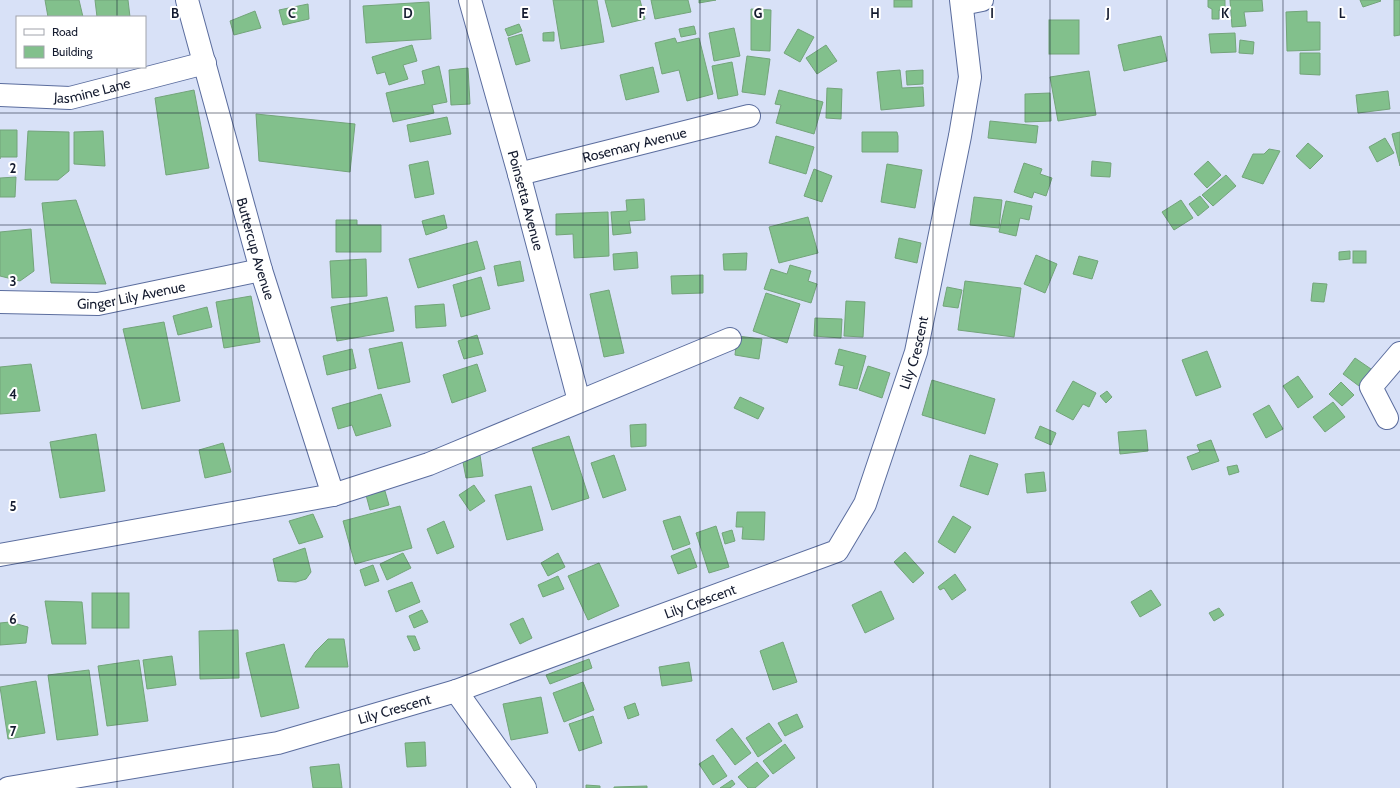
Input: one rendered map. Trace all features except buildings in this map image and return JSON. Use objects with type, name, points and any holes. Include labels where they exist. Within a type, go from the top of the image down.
[{"type":"street","name":"Buttercup Avenue","points":[[187,0],[261,270],[333,495]]},
{"type":"street","name":"Poinsetta Avenue","points":[[470,0],[519,174],[579,401]]},
{"type":"street","name":"Lily Crescent","points":[[8,788],[278,744],[456,691],[837,551],[865,504],[916,352],[960,136],[970,77],[968,1]]},
{"type":"street","name":"Jasmine Lane","points":[[0,95],[70,98],[205,63]]},
{"type":"street","name":"Rosemary Avenue","points":[[519,174],[749,116]]},
{"type":"street","name":"Ginger Lily Avenue","points":[[0,302],[98,304],[261,270]]},
{"type":"street","points":[[0,554],[333,495],[429,464],[730,339]]},
{"type":"street","points":[[1387,418],[1371,387],[1400,353]]},
{"type":"street","points":[[456,691],[525,788]]}]
